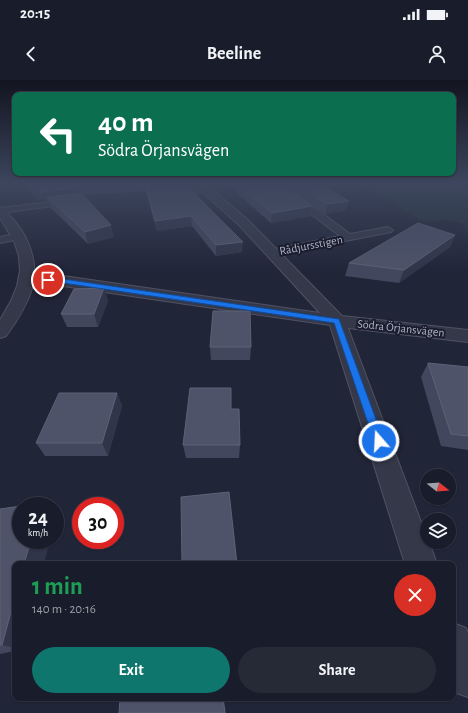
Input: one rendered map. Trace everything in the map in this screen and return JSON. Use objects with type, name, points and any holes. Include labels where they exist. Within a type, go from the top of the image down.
[{"type":"street","points":[[0,332],[15,311],[21,299],[26,282],[27,261],[25,248],[20,236],[2,214]]},
{"type":"street","name":"Rådjursstigen","points":[[235,214],[274,252],[337,321],[420,561]]},
{"type":"street","name":"Södra Örjansvägen","points":[[26,282],[63,281],[337,321],[468,336]]},
{"type":"street","points":[[456,648],[468,678]]},
{"type":"lane","name":"Rådjursstigen","points":[[316,214],[349,238]]},
{"type":"lane","name":"Rådjursstigen","points":[[274,252],[388,230]]},
{"type":"lane","points":[[0,240],[20,236]]},
{"type":"shaded area","points":[[409,214],[468,214],[468,234],[462,223],[447,220],[423,222]]},
{"type":"building","points":[[65,214],[100,214],[111,225],[85,232]]},
{"type":"building","points":[[153,214],[215,214],[243,242],[216,245],[191,216],[155,221]]},
{"type":"building","points":[[418,223],[455,235],[404,270],[349,263]]},
{"type":"building","points":[[104,288],[94,314],[61,314],[74,289]]},
{"type":"building","points":[[213,311],[250,311],[251,347],[210,347]]},
{"type":"building","points":[[428,363],[468,367],[468,436],[451,434]]},
{"type":"building","points":[[190,388],[231,388],[231,409],[239,409],[240,445],[183,445]]},
{"type":"building","points":[[59,393],[117,393],[102,443],[36,443]]},
{"type":"building","points":[[229,492],[237,561],[182,561],[181,497]]},
{"type":"building","points":[[12,507],[12,549],[28,549],[25,561],[12,561],[12,608],[2,645],[0,645],[0,509]]},
{"type":"building","points":[[120,701],[223,701],[225,713],[119,713]]},
{"type":"route","points":[[48,280],[337,321],[379,441]]}]
